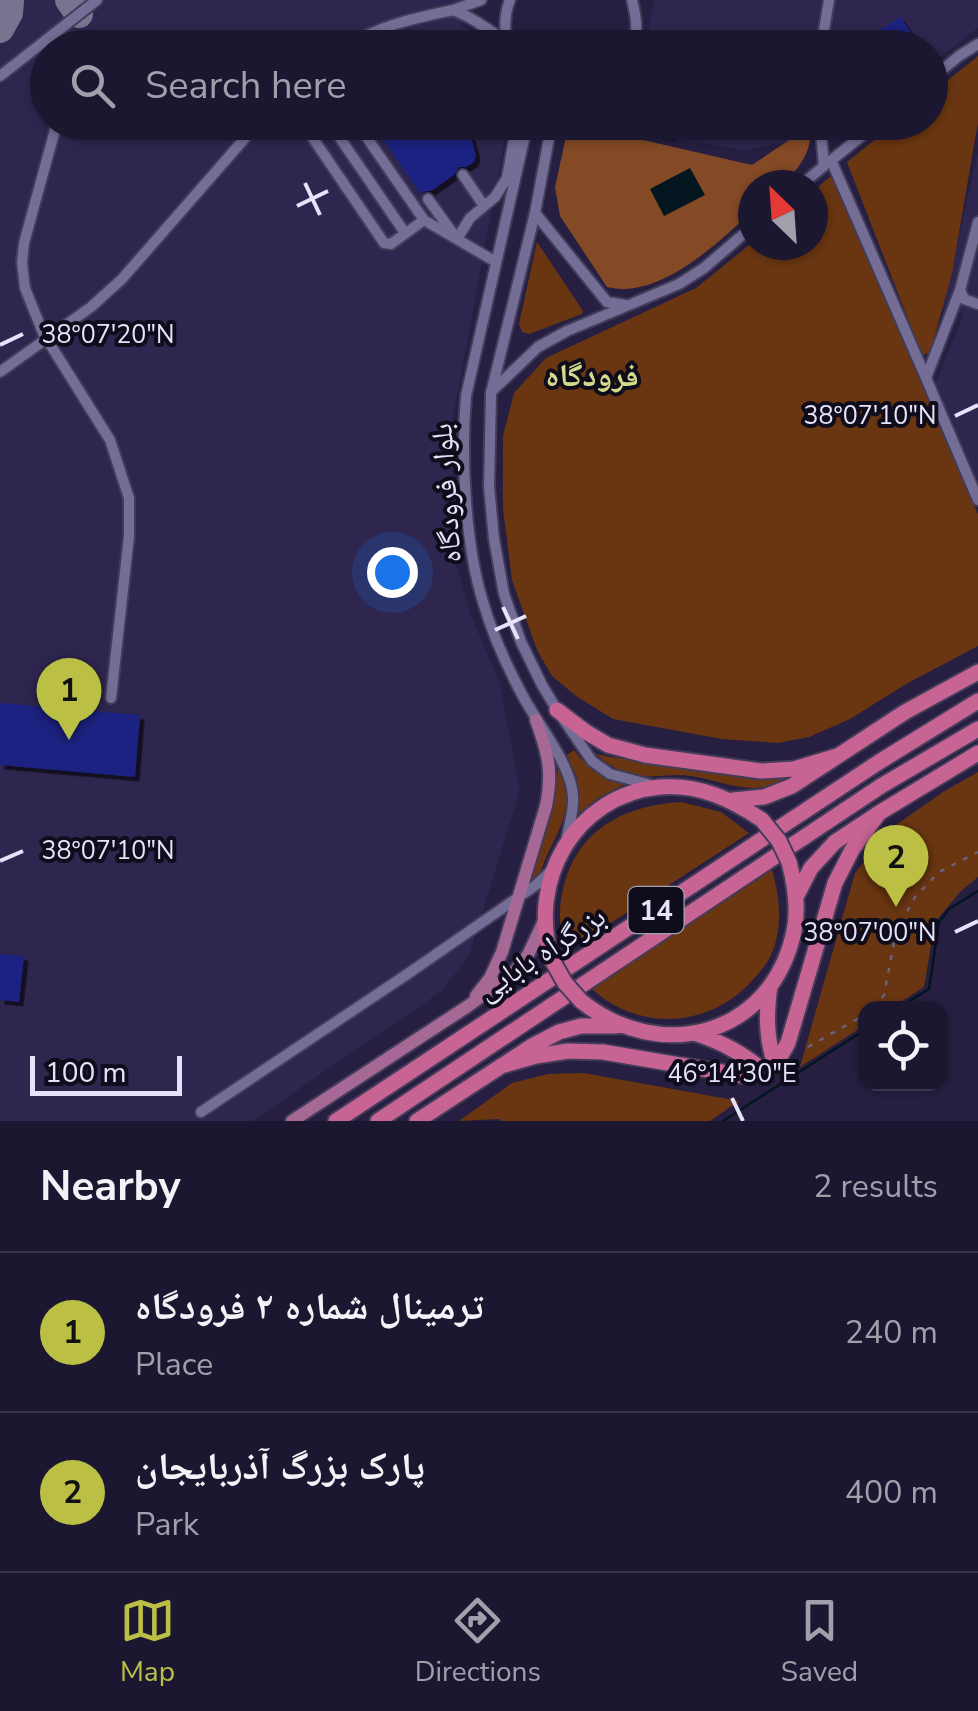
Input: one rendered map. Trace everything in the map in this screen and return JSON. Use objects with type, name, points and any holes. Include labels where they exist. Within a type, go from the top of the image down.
[{"type":"highway","points":[[733,800],[764,797],[792,786],[906,712],[978,672]]},
{"type":"highway","name":"بزرگراه بابایی","points":[[336,1121],[880,762],[978,702]]},
{"type":"highway","points":[[557,710],[608,744],[645,755],[761,771],[794,768],[837,756]]},
{"type":"highway","name":"بزرگراه بابایی","points":[[378,1121],[881,786],[978,728]]},
{"type":"highway","points":[[797,895],[811,868],[835,842],[978,753]]},
{"type":"highway","points":[[661,787],[695,789],[733,800],[762,820],[779,841],[790,862],[797,895],[795,929],[786,960],[770,986],[747,1009],[697,1034],[645,1033],[598,1015],[565,983],[546,942],[547,894],[566,844],[585,821],[608,804],[634,793],[661,787]]},
{"type":"highway","points":[[500,1066],[568,1051],[603,1052],[745,1076],[770,1069],[788,1043],[835,883],[852,850],[879,813]]},
{"type":"highway","points":[[770,986],[766,1016],[770,1069]]},
{"type":"highway","points":[[417,1121],[558,1032],[581,1026],[622,1026]]},
{"type":"highway","points":[[697,1034],[724,1043],[770,1069]]},
{"type":"main road","points":[[468,1006],[490,978],[502,952],[546,806],[549,758],[536,720]]},
{"type":"main road","points":[[292,1121],[512,974],[528,955],[544,921]]},
{"type":"street","points":[[59,30],[97,0]]},
{"type":"street","points":[[442,0],[467,4]]},
{"type":"street","points":[[504,30],[510,0]]},
{"type":"street","points":[[632,0],[635,30]]},
{"type":"street","points":[[824,30],[829,0]]},
{"type":"street","points":[[467,4],[487,30]]},
{"type":"street","points":[[379,30],[467,4]]},
{"type":"street","points":[[948,66],[978,44]]},
{"type":"street","points":[[0,76],[30,52]]},
{"type":"street","points":[[53,140],[22,263],[25,288],[47,339],[110,440],[129,498],[129,536],[111,698]]},
{"type":"street","points":[[0,372],[122,280],[243,140]]},
{"type":"street","points":[[314,140],[384,243],[392,244],[424,220]]},
{"type":"street","points":[[341,140],[406,233]]},
{"type":"street","points":[[368,140],[424,220],[496,262]]},
{"type":"street","points":[[457,240],[470,218],[495,197],[507,178],[514,140]]},
{"type":"street","name":"بلوار فرودگاه","points":[[524,140],[466,396],[463,436],[470,523],[482,599],[499,648],[568,773],[573,794],[566,844]]},
{"type":"street","name":"بلوار فرودگاه","points":[[549,140],[535,213],[490,393],[489,487],[494,540],[504,594],[521,642],[557,710],[592,761],[610,774],[661,787]]},
{"type":"street","points":[[824,140],[828,163],[978,500]]},
{"type":"street","points":[[819,170],[857,140]]},
{"type":"street","points":[[463,175],[484,206]]},
{"type":"street","points":[[428,199],[457,240]]},
{"type":"street","points":[[535,213],[607,302],[627,306]]},
{"type":"street","points":[[926,378],[960,290],[978,222]]},
{"type":"street","points":[[490,393],[538,347],[566,330],[679,284],[738,239]]},
{"type":"street","points":[[960,290],[964,299],[978,304]]},
{"type":"street","points":[[201,1112],[409,974],[536,885],[554,868]]},
{"type":"path","points":[[879,1001],[884,995],[896,932],[915,898],[939,872],[978,852]]},
{"type":"path","points":[[808,1047],[858,1019]]},
{"type":"shaded area","points":[[0,0],[475,0],[461,25],[470,30],[30,30],[30,140],[505,140],[451,428],[455,558],[470,613],[499,681],[520,790],[470,953],[443,990],[252,1121],[0,1121]]},
{"type":"shaded area","points":[[655,0],[978,0],[978,28],[948,51],[948,30],[648,30]]},
{"type":"shaded area","points":[[978,56],[978,122],[952,273],[930,353],[922,355],[847,162],[875,140],[948,140],[948,80]]},
{"type":"shaded area","points":[[565,140],[643,140],[752,165],[789,140],[809,140],[804,159],[796,170],[738,170],[738,224],[686,266],[647,285],[607,287],[560,216],[555,187]]},
{"type":"shaded area","points":[[686,140],[794,140],[745,150]]},
{"type":"shaded area","points":[[978,152],[978,485],[935,384],[964,314],[942,310]]},
{"type":"shaded area","points":[[831,176],[978,514],[978,646],[850,719],[809,737],[778,743],[722,739],[613,719],[552,676],[537,650],[512,580],[503,509],[503,436],[514,393],[546,358],[696,288],[738,254],[738,260],[828,260]]},
{"type":"shaded area","points":[[537,242],[583,311],[529,334],[522,332],[519,324]]},
{"type":"shaded area","points":[[588,747],[596,754],[611,757],[745,776],[791,777],[753,788],[691,776],[642,776],[615,768],[603,760],[598,756]]},
{"type":"shaded area","points":[[574,750],[596,772],[625,784],[578,814],[577,778],[567,755]]},
{"type":"shaded area","points":[[558,769],[566,802],[563,821],[542,869],[528,883],[552,809]]},
{"type":"shaded area","points":[[978,772],[978,877],[935,922],[924,987],[902,1001],[858,1001],[858,1030],[800,1067],[855,873],[890,829]]},
{"type":"shaded area","points":[[681,802],[721,812],[749,833],[566,952],[560,918],[564,888],[582,847],[613,820],[656,805]]},
{"type":"shaded area","points":[[772,870],[779,913],[775,945],[760,972],[730,1000],[690,1017],[669,1019],[628,1011],[591,988]]},
{"type":"shaded area","points":[[584,1073],[739,1101],[710,1121],[459,1121],[512,1083],[548,1074]]},
{"type":"water","points":[[690,168],[705,195],[664,216],[650,189]]},
{"type":"building","points":[[900,17],[909,30],[881,30]]},
{"type":"building","points":[[384,140],[472,140],[474,162],[459,167],[454,175],[421,194]]},
{"type":"building","points":[[0,703],[140,715],[135,777],[0,765]]},
{"type":"building","points":[[0,954],[24,956],[19,1002],[0,1000]]},
{"type":"waterway","points":[[909,1001],[929,989],[939,922],[949,909],[978,891]]},
{"type":"waterway","points":[[723,1121],[858,1034]]},
{"type":"taxiway","points":[[0,29],[9,13],[10,0]]},
{"type":"taxiway","points":[[69,0],[79,14]]},
{"type":"place","name":"ترمينال شماره ۲ فرودگاه","points":[[69,740]]},
{"type":"place","name":"پارک بزرگ آذربایجان","points":[[896,907]]},
{"type":"district","name":"فرودگاه","points":[[592,375]]}]
